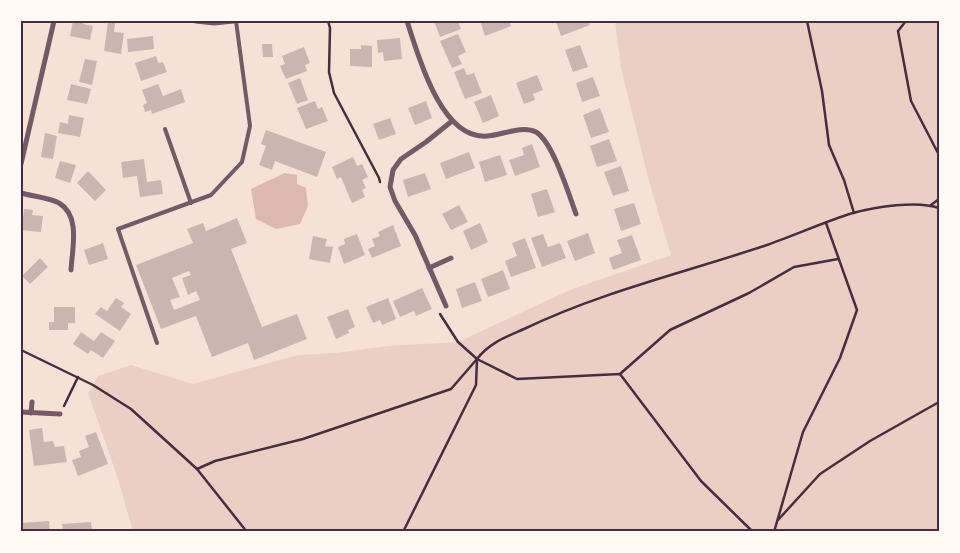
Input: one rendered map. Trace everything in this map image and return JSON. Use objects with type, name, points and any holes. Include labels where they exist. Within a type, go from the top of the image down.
[{"type":"street","points":[[21,164],[54,21]]},
{"type":"street","points":[[196,21],[214,23],[235,21]]},
{"type":"street","points":[[407,21],[422,67],[438,101],[452,121],[468,132],[484,137],[523,130],[535,132],[549,146],[576,214]]},
{"type":"street","points":[[446,306],[415,235],[395,201],[390,187],[393,170],[401,159],[452,121]]},
{"type":"street","points":[[21,193],[59,203],[69,212],[73,222],[71,270]]},
{"type":"street","points":[[429,268],[451,258]]},
{"type":"street","points":[[31,413],[32,402]]},
{"type":"street","points":[[21,412],[60,414]]},
{"type":"lane","points":[[157,343],[118,230],[211,195],[242,162],[248,143],[250,126],[235,21]]},
{"type":"lane","points":[[165,129],[191,203]]},
{"type":"path","points":[[328,21],[330,28],[329,72],[334,94],[379,178],[381,188]]},
{"type":"path","points":[[807,21],[822,91],[829,145],[844,180],[854,213]]},
{"type":"path","points":[[906,21],[898,31],[911,101],[939,155]]},
{"type":"path","points":[[931,205],[939,200]]},
{"type":"path","points":[[197,469],[215,462],[303,439],[451,389],[484,349],[549,317],[618,290],[764,246],[854,213],[895,206],[931,205],[939,208]]},
{"type":"path","points":[[774,532],[803,432],[840,358],[857,310],[826,223]]},
{"type":"path","points":[[458,342],[477,359],[517,379],[620,374],[670,330],[749,293],[794,267],[839,259]]},
{"type":"path","points":[[21,350],[78,378],[131,409],[197,469],[247,532]]},
{"type":"path","points":[[403,532],[476,385],[477,359]]},
{"type":"path","points":[[620,374],[701,481],[752,532]]},
{"type":"path","points":[[60,414],[78,378]]},
{"type":"path","points":[[777,521],[820,474],[870,441],[939,402]]},
{"type":"shaded area","points":[[615,21],[939,21],[939,532],[133,532],[118,479],[88,393],[98,376],[131,365],[193,384],[298,355],[336,353],[387,346],[458,342],[570,290],[671,255],[648,178],[621,68]]},
{"type":"shaded area","points":[[285,173],[297,175],[297,184],[306,188],[308,206],[300,224],[276,229],[256,219],[251,189]]},
{"type":"building","points":[[73,21],[83,21],[83,24],[93,26],[90,40],[70,36]]},
{"type":"building","points":[[434,21],[458,21],[461,29],[440,37]]},
{"type":"building","points":[[480,21],[509,21],[511,26],[485,36]]},
{"type":"building","points":[[588,21],[590,25],[561,36],[556,22]]},
{"type":"building","points":[[108,22],[115,23],[114,32],[124,33],[121,54],[104,51]]},
{"type":"building","points":[[458,34],[466,52],[458,56],[462,64],[452,68],[440,41]]},
{"type":"building","points":[[153,36],[154,49],[128,52],[127,39]]},
{"type":"building","points":[[400,38],[402,59],[384,61],[383,52],[378,53],[377,40]]},
{"type":"building","points":[[262,44],[272,44],[273,57],[263,57]]},
{"type":"building","points":[[361,45],[372,46],[372,67],[350,66],[350,49],[361,49]]},
{"type":"building","points":[[580,45],[588,67],[573,72],[565,50]]},
{"type":"building","points":[[304,47],[310,63],[305,65],[307,71],[286,79],[280,66],[285,64],[282,56]]},
{"type":"building","points":[[156,56],[158,63],[163,62],[167,72],[141,81],[135,63]]},
{"type":"building","points":[[85,59],[97,61],[92,85],[79,82]]},
{"type":"building","points":[[464,68],[467,75],[474,73],[482,93],[465,99],[454,72]]},
{"type":"building","points":[[537,75],[543,90],[533,94],[535,100],[524,104],[516,83]]},
{"type":"building","points":[[593,77],[600,96],[582,102],[576,83]]},
{"type":"building","points":[[300,78],[308,100],[297,104],[288,83]]},
{"type":"building","points":[[71,84],[91,89],[87,104],[67,100]]},
{"type":"building","points":[[158,84],[163,96],[181,89],[185,102],[152,114],[151,110],[145,112],[143,105],[147,103],[142,90]]},
{"type":"building","points":[[491,95],[499,116],[483,123],[474,102]]},
{"type":"building","points":[[315,101],[318,109],[322,107],[328,121],[306,129],[297,108]]},
{"type":"building","points":[[426,101],[432,118],[415,125],[408,108]]},
{"type":"building","points":[[600,108],[609,132],[591,138],[583,115]]},
{"type":"building","points":[[69,115],[84,118],[80,137],[58,133],[60,122],[68,124]]},
{"type":"building","points":[[390,118],[396,134],[379,140],[373,124]]},
{"type":"building","points":[[266,130],[326,152],[317,177],[275,161],[272,170],[259,165],[266,146],[261,144]]},
{"type":"building","points":[[45,133],[57,136],[53,159],[41,157]]},
{"type":"building","points":[[609,139],[617,161],[597,167],[590,146]]},
{"type":"building","points":[[532,144],[540,167],[515,176],[509,160],[524,155],[522,148]]},
{"type":"building","points":[[469,152],[475,168],[446,179],[440,163]]},
{"type":"building","points":[[500,155],[507,175],[485,182],[479,162]]},
{"type":"building","points":[[353,157],[357,166],[362,164],[368,177],[362,180],[366,188],[362,190],[365,197],[352,203],[341,177],[337,179],[332,167]]},
{"type":"building","points":[[144,159],[147,182],[161,180],[163,194],[140,197],[137,176],[123,178],[121,162]]},
{"type":"building","points":[[60,161],[76,165],[70,183],[55,178]]},
{"type":"building","points":[[621,166],[629,191],[613,196],[604,172]]},
{"type":"building","points":[[88,171],[106,190],[95,201],[77,183]]},
{"type":"building","points":[[425,173],[431,189],[408,197],[403,180]]},
{"type":"building","points":[[547,189],[555,212],[538,217],[531,194]]},
{"type":"building","points":[[634,203],[641,224],[621,231],[614,209]]},
{"type":"building","points":[[459,205],[468,222],[451,230],[442,214]]},
{"type":"building","points":[[24,209],[33,210],[32,215],[43,216],[41,232],[21,230],[21,218],[23,218]]},
{"type":"building","points":[[237,218],[247,243],[231,249],[262,327],[297,314],[307,339],[254,360],[248,343],[212,357],[196,316],[161,329],[136,265],[193,243],[187,229],[203,223],[206,231]],"holes":[[[189,271],[191,275],[182,278],[188,295],[196,291],[200,300],[174,310],[170,300],[180,297],[172,278]]]},
{"type":"building","points":[[480,223],[488,242],[471,250],[463,231]]},
{"type":"building","points":[[393,225],[401,246],[372,258],[368,249],[375,246],[372,239],[380,236],[378,232]]},
{"type":"building","points":[[588,233],[595,253],[575,261],[567,241]]},
{"type":"building","points":[[357,234],[365,255],[344,264],[338,247],[345,244],[344,239]]},
{"type":"building","points":[[543,234],[548,247],[560,243],[566,258],[542,267],[531,238]]},
{"type":"building","points":[[632,235],[641,260],[613,270],[609,258],[622,253],[617,240]]},
{"type":"building","points":[[313,236],[327,239],[325,246],[333,247],[330,263],[309,259]]},
{"type":"building","points":[[525,238],[536,268],[511,277],[505,261],[517,256],[512,243]]},
{"type":"building","points":[[103,243],[108,259],[89,265],[84,250]]},
{"type":"building","points":[[40,258],[48,267],[30,284],[22,276]]},
{"type":"building","points":[[503,270],[510,289],[488,297],[481,279]]},
{"type":"building","points":[[475,282],[482,301],[462,308],[456,289]]},
{"type":"building","points":[[422,288],[432,309],[416,316],[414,311],[400,317],[393,301]]},
{"type":"building","points":[[116,298],[124,303],[121,307],[131,314],[120,331],[95,314],[101,307],[107,311]]},
{"type":"building","points":[[388,298],[396,319],[382,325],[380,320],[373,323],[366,307]]},
{"type":"building","points":[[54,307],[75,307],[75,323],[68,323],[68,330],[49,330],[49,322],[54,322]]},
{"type":"building","points":[[348,309],[355,327],[348,330],[349,333],[336,339],[327,317]]},
{"type":"building","points":[[81,332],[94,341],[101,332],[115,341],[103,358],[91,350],[88,354],[73,344]]},
{"type":"building","points":[[42,428],[44,442],[53,441],[55,447],[64,446],[67,462],[34,466],[29,430]]},
{"type":"building","points":[[96,432],[108,464],[78,476],[72,460],[81,457],[79,451],[89,447],[85,436]]},
{"type":"building","points":[[49,521],[50,532],[21,532],[21,523]]},
{"type":"building","points":[[91,522],[92,532],[63,532],[62,524]]}]
